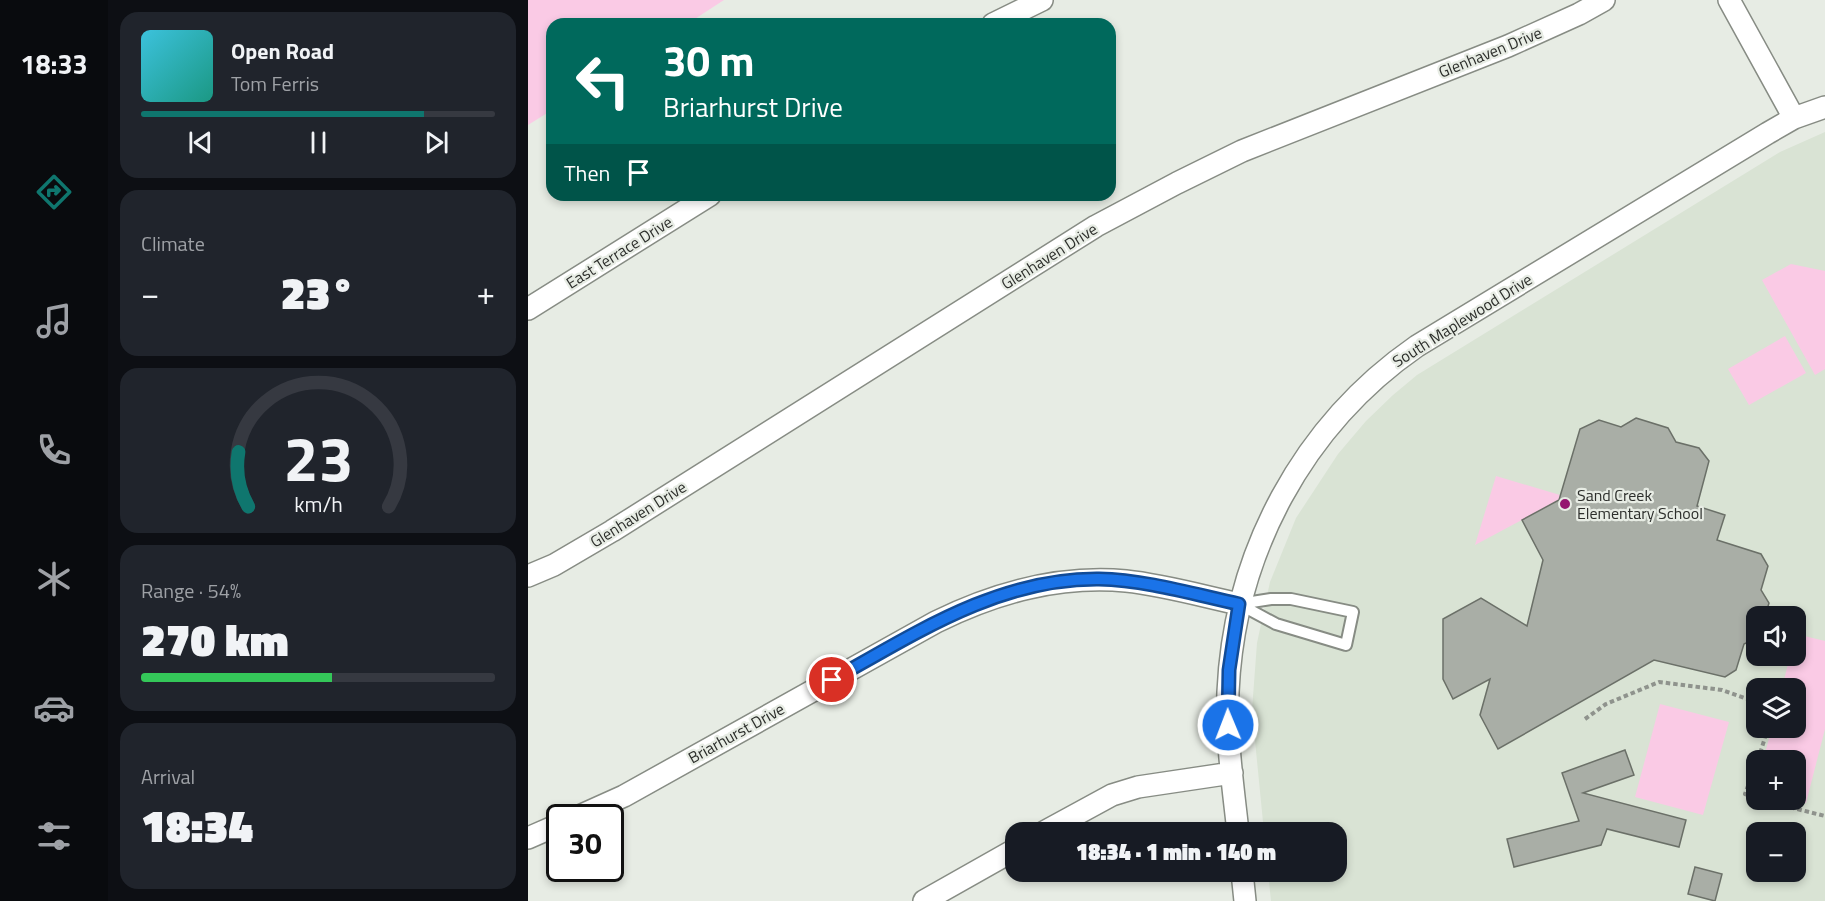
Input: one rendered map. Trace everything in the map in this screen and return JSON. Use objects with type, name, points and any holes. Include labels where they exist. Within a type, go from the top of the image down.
[{"type":"street","points":[[1005,18],[1042,0]]},
{"type":"street","name":"Glenhaven Drive","points":[[528,576],[554,565],[612,531],[1096,226],[1242,151],[1508,46],[1580,14],[1604,0]]},
{"type":"street","points":[[1730,0],[1794,118]]},
{"type":"street","name":"South Maplewood Drive","points":[[1237,822],[1228,695],[1232,644],[1239,604],[1257,548],[1278,503],[1297,470],[1348,404],[1386,369],[1455,322],[1794,118],[1825,107]]},
{"type":"street","name":"East Terrace Drive","points":[[528,309],[700,201]]},
{"type":"street","name":"Briarhurst Drive","points":[[606,804],[936,622],[968,606],[1004,593],[1038,585],[1099,579],[1158,586],[1239,604]]},
{"type":"street","points":[[1063,822],[1107,798],[1138,787],[1232,773]]},
{"type":"street","points":[[528,838],[546,830]]},
{"type":"street","points":[[935,898],[1005,856]]},
{"type":"street","points":[[1243,882],[1245,901]]},
{"type":"lane","points":[[1291,599],[1353,612],[1346,645],[1276,624],[1239,604],[1291,599]]},
{"type":"path","points":[[1585,719],[1606,704],[1659,682],[1722,690],[1746,698]]},
{"type":"path","points":[[1801,810],[1825,816]]},
{"type":"shaded area","points":[[528,0],[724,0],[696,18],[546,18],[546,114],[528,125]]},
{"type":"shaded area","name":"Sand Creek Elementary School","points":[[1825,132],[1825,901],[1271,901],[1269,882],[1347,882],[1347,822],[1263,822],[1252,710],[1257,643],[1270,582],[1296,518],[1338,454],[1366,421],[1417,375],[1780,152]]},
{"type":"shaded area","points":[[1791,264],[1825,271],[1825,369],[1815,375],[1762,280]]},
{"type":"shaded area","points":[[1785,336],[1806,373],[1749,405],[1728,369]]},
{"type":"shaded area","points":[[1496,476],[1560,495],[1559,500],[1475,545]]},
{"type":"shaded area","points":[[1806,636],[1825,641],[1825,729],[1806,803],[1806,750],[1766,750],[1769,738],[1806,738],[1806,678],[1784,678],[1788,666],[1806,666]]},
{"type":"shaded area","points":[[1660,704],[1729,722],[1703,815],[1635,797]]},
{"type":"building","name":"Sand Creek Elementary School","points":[[1636,418],[1668,428],[1676,442],[1699,448],[1709,461],[1697,506],[1725,515],[1717,540],[1761,554],[1768,566],[1761,590],[1769,603],[1768,606],[1746,606],[1746,643],[1736,670],[1725,677],[1654,660],[1498,749],[1480,715],[1490,679],[1453,699],[1443,679],[1443,619],[1481,598],[1527,626],[1543,560],[1522,520],[1559,500],[1580,429],[1599,420],[1621,427]]},
{"type":"building","points":[[1625,750],[1634,775],[1583,793],[1686,820],[1679,847],[1607,829],[1601,845],[1514,867],[1507,839],[1579,821],[1562,773]]},
{"type":"building","points":[[1695,867],[1722,874],[1715,901],[1688,894]]},
{"type":"place","name":"Sand Creek Elementary School","points":[[1565,504]]},
{"type":"route","points":[[832,680],[936,622],[968,606],[1004,593],[1038,585],[1077,580],[1128,581],[1239,604],[1229,670],[1228,725]]}]
